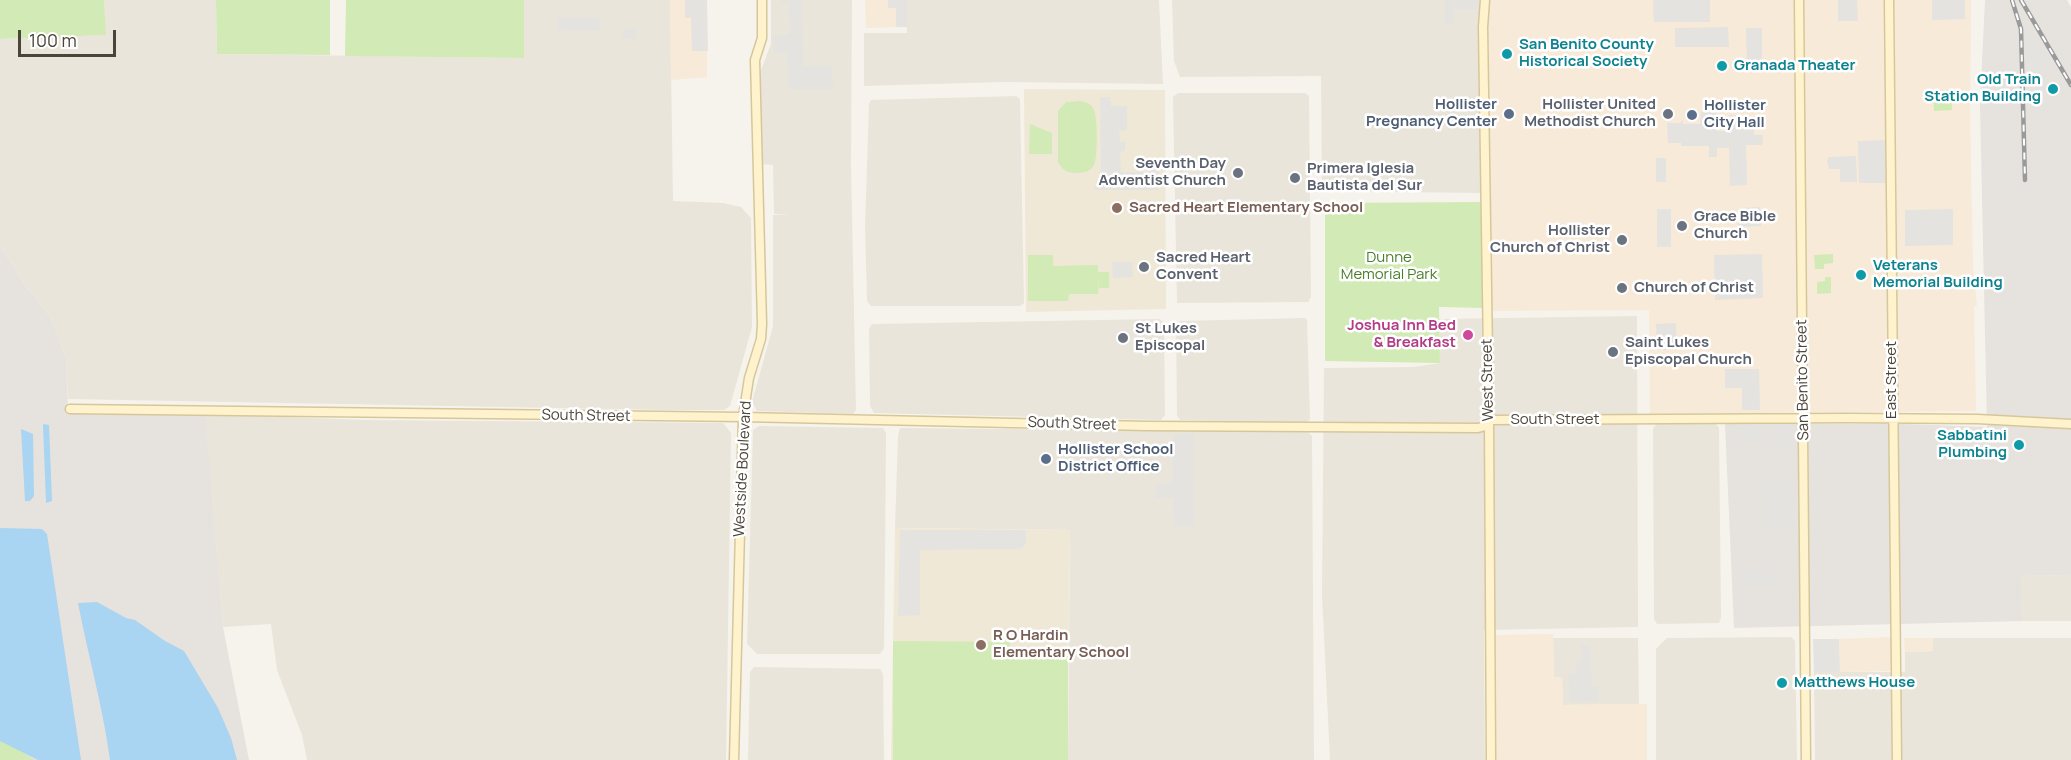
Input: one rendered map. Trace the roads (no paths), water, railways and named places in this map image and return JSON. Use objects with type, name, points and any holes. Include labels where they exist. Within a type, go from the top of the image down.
[{"type":"street","name":"Westside Boulevard","points":[[734,760],[743,417],[749,378],[762,324],[755,60],[762,38],[762,0]]},
{"type":"street","name":"West Street","points":[[1485,0],[1483,27],[1491,760]]},
{"type":"street","name":"San Benito Street","points":[[1799,0],[1806,760]]},
{"type":"street","name":"East Street","points":[[1889,0],[1897,760]]},
{"type":"street","name":"South Street","points":[[70,408],[743,417],[1155,427],[1478,428],[1485,426],[1489,420],[1804,418],[1977,419],[2071,424]]},
{"type":"water","points":[[43,424],[49,425],[52,501],[46,503]]},
{"type":"water","points":[[21,429],[33,434],[34,496],[30,501],[25,501]]},
{"type":"water","points":[[0,528],[42,529],[47,534],[81,760],[38,760],[0,741]]},
{"type":"water","points":[[97,602],[126,618],[135,620],[184,651],[218,708],[231,738],[237,760],[110,760],[78,603]]},
{"type":"railway","points":[[2012,0],[2021,29],[2025,180]]},
{"type":"railway","points":[[2021,0],[2071,85]]},
{"type":"place","name":"San Benito County Historical Society","points":[[1507,54]]},
{"type":"place","name":"Granada Theater","points":[[1722,66]]},
{"type":"place","name":"Old Train Station Building","points":[[2053,89]]},
{"type":"place","name":"Hollister Pregnancy Center","points":[[1509,114]]},
{"type":"place","name":"Hollister United Methodist Church","points":[[1668,114]]},
{"type":"place","name":"Hollister City Hall","points":[[1692,115]]},
{"type":"place","name":"Seventh Day Adventist Church","points":[[1238,173]]},
{"type":"place","name":"Primera Iglesia Bautista del Sur","points":[[1295,178]]},
{"type":"place","name":"Sacred Heart Elementary School","points":[[1117,208]]},
{"type":"place","name":"Grace Bible Church","points":[[1682,226]]},
{"type":"place","name":"Hollister Church of Christ","points":[[1622,240]]},
{"type":"place","name":"Sacred Heart Convent","points":[[1144,267]]},
{"type":"place","name":"Veterans Memorial Building","points":[[1861,275]]},
{"type":"place","name":"Church of Christ","points":[[1622,288]]},
{"type":"place","name":"Joshua Inn Bed & Breakfast","points":[[1468,335]]},
{"type":"place","name":"St Lukes Episcopal","points":[[1123,338]]},
{"type":"place","name":"Saint Lukes Episcopal Church","points":[[1613,352]]},
{"type":"place","name":"Sabbatini Plumbing","points":[[2019,445]]},
{"type":"place","name":"Hollister School District Office","points":[[1046,459]]},
{"type":"place","name":"R O Hardin Elementary School","points":[[981,645]]},
{"type":"place","name":"Matthews House","points":[[1782,683]]},
{"type":"park label","name":"Dunne Memorial Park","points":[[1389,266]]}]
